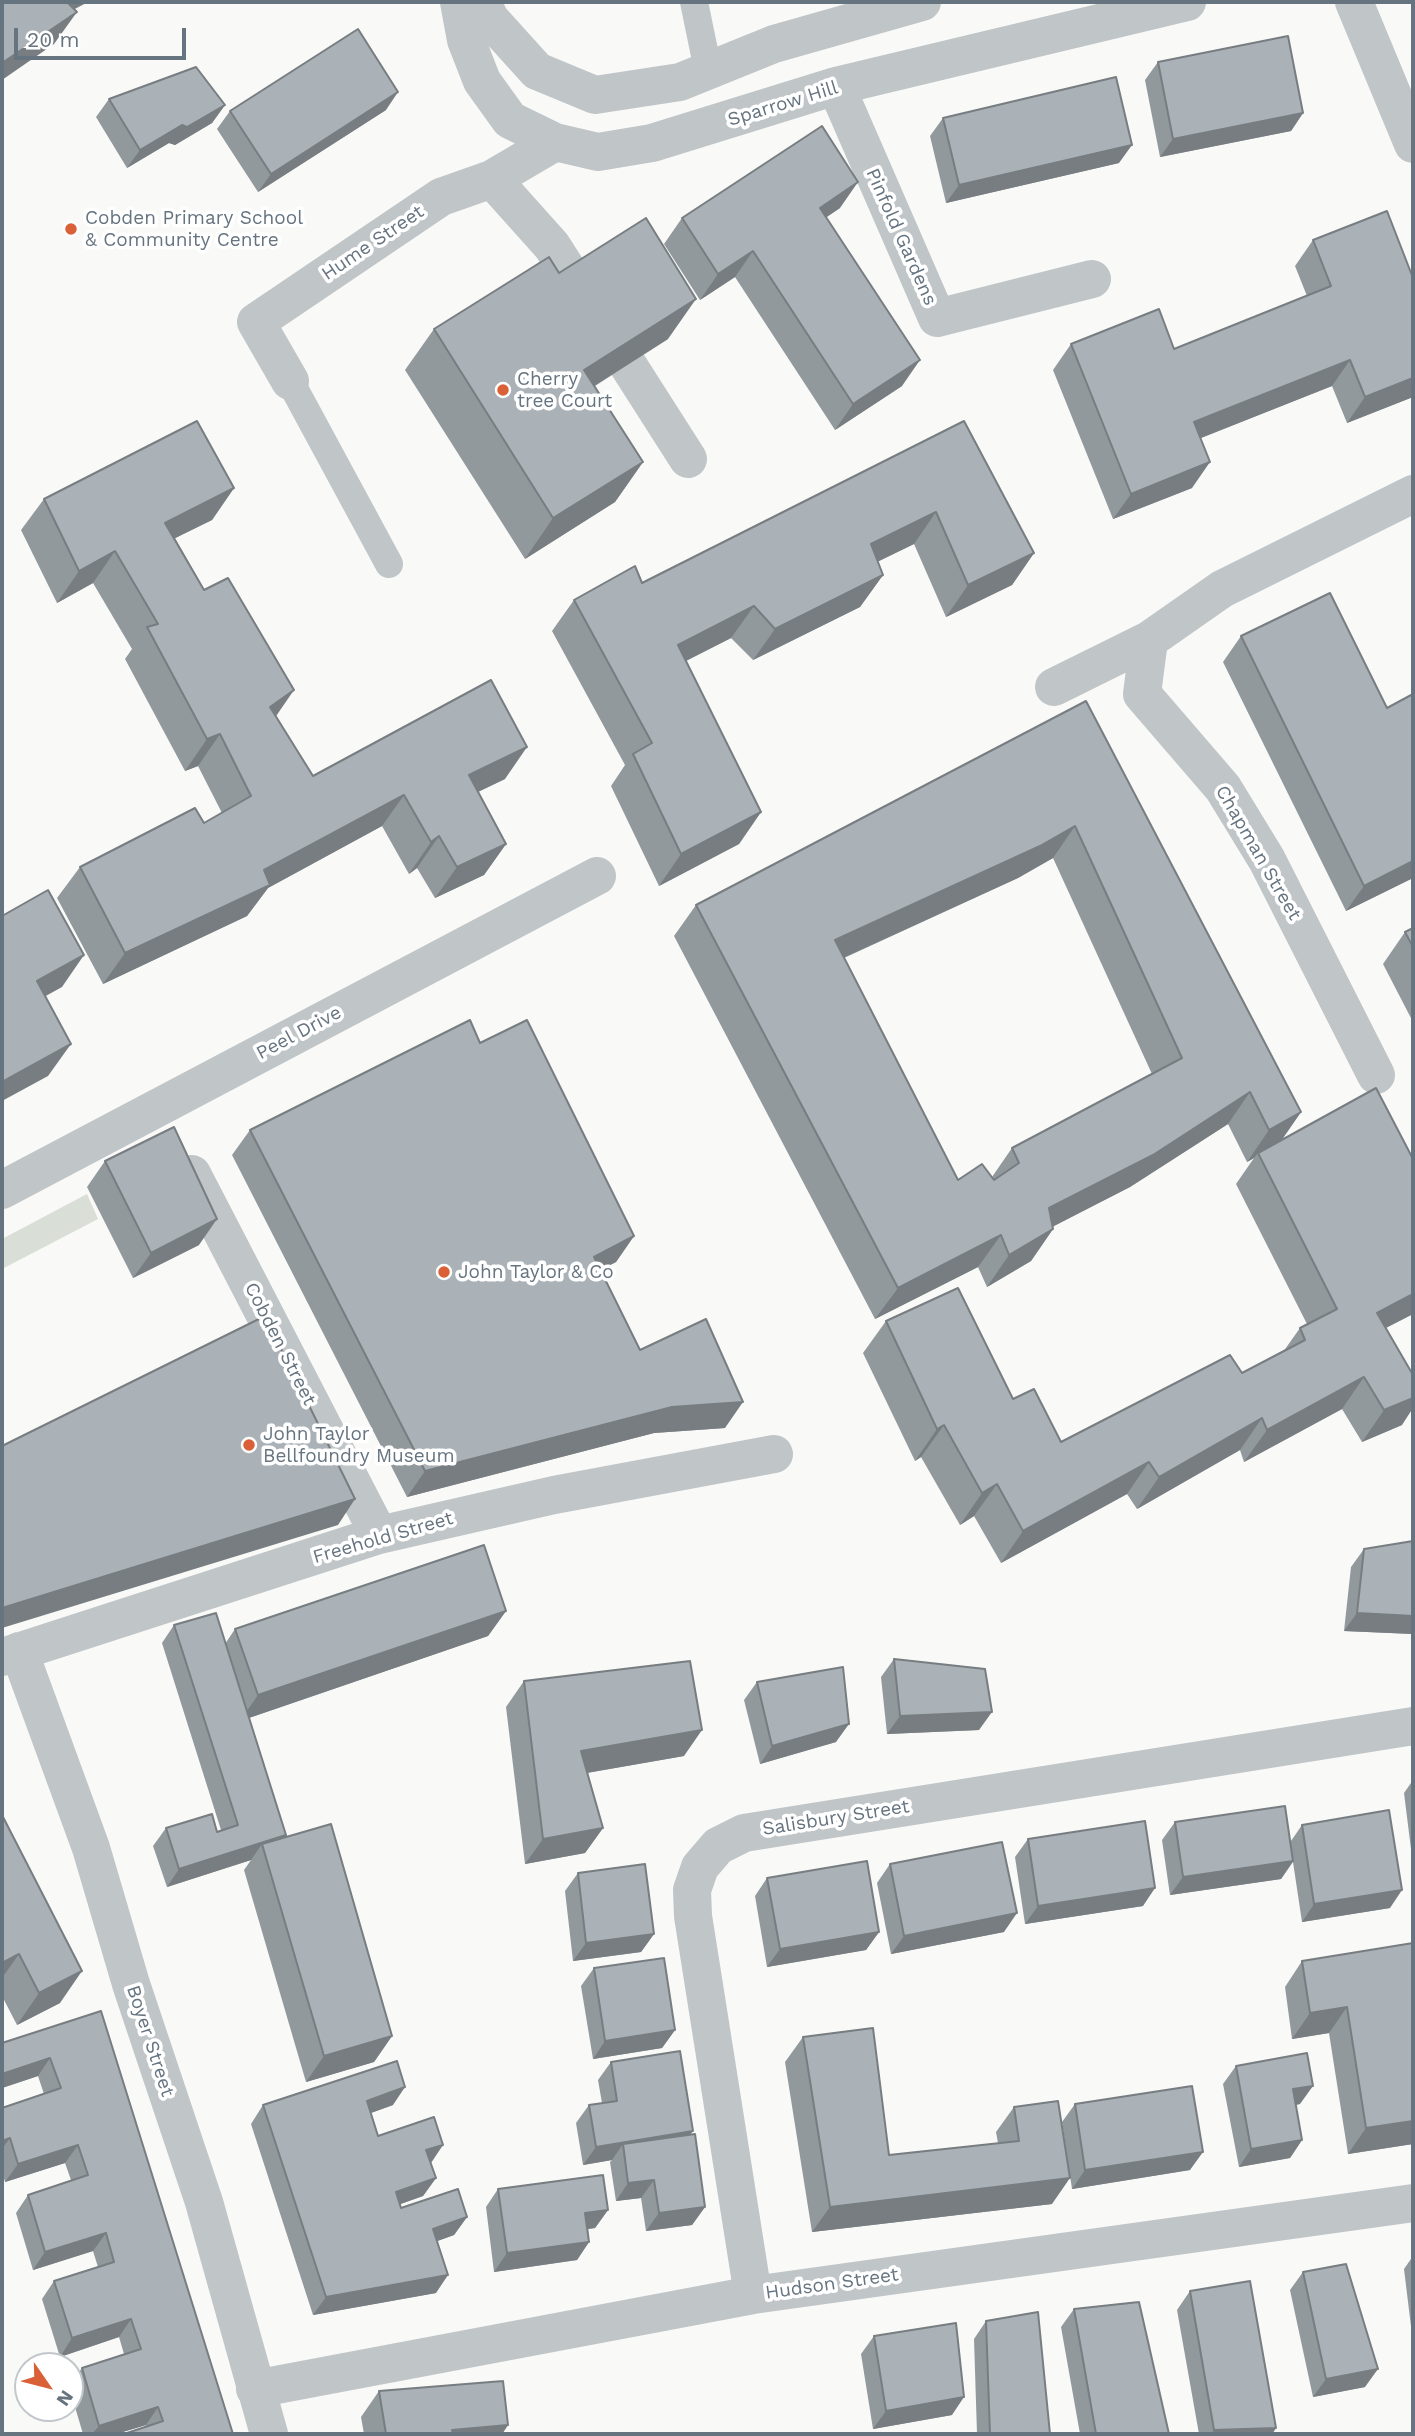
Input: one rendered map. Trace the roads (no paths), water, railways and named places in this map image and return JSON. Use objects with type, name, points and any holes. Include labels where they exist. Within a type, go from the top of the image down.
[{"type":"street","name":"Sparrow Hill","points":[[459,2],[466,40],[482,80],[510,120],[555,142],[598,152],[652,143],[836,86],[1187,2]]},
{"type":"street","points":[[482,2],[490,19],[537,71],[595,95],[680,82],[774,44],[922,2]]},
{"type":"street","points":[[1354,2],[1413,144]]},
{"type":"street","name":"Pinfold Gardens","points":[[836,86],[937,318],[1092,279]]},
{"type":"street","name":"Hume Street","points":[[290,381],[256,322],[441,197],[492,179],[555,142]]},
{"type":"street","points":[[492,179],[552,246],[688,459]]},
{"type":"street","points":[[1054,687],[1149,640],[1222,589],[1413,494]]},
{"type":"street","name":"Chapman Street","points":[[1149,640],[1142,694],[1223,788],[1267,860],[1376,1076]]},
{"type":"street","name":"Peel Drive","points":[[2,1190],[597,876]]},
{"type":"street","name":"Cobden Street","points":[[182,1154],[379,1535]]},
{"type":"street","name":"Freehold Street","points":[[11,1654],[379,1535],[554,1495],[774,1454]]},
{"type":"street","name":"Boyer Street","points":[[11,1654],[91,1848],[131,1984],[204,2202],[255,2389],[270,2434]]},
{"type":"street","name":"Salisbury Street","points":[[753,2295],[693,1916],[692,1890],[699,1867],[718,1846],[744,1833],[1413,1726]]},
{"type":"street","name":"Hudson Street","points":[[255,2389],[753,2295],[1413,2203]]},
{"type":"lane","points":[[694,2],[708,70]]},
{"type":"lane","points":[[290,381],[389,564]]},
{"type":"place","name":"Cobden Primary School & Community Centre","points":[[71,229]]},
{"type":"place","name":"Cherry tree Court","points":[[503,390]]},
{"type":"place","name":"John Taylor & Co","points":[[444,1272]]},
{"type":"place","name":"John Taylor Bellfoundry Museum","points":[[249,1445]]}]
